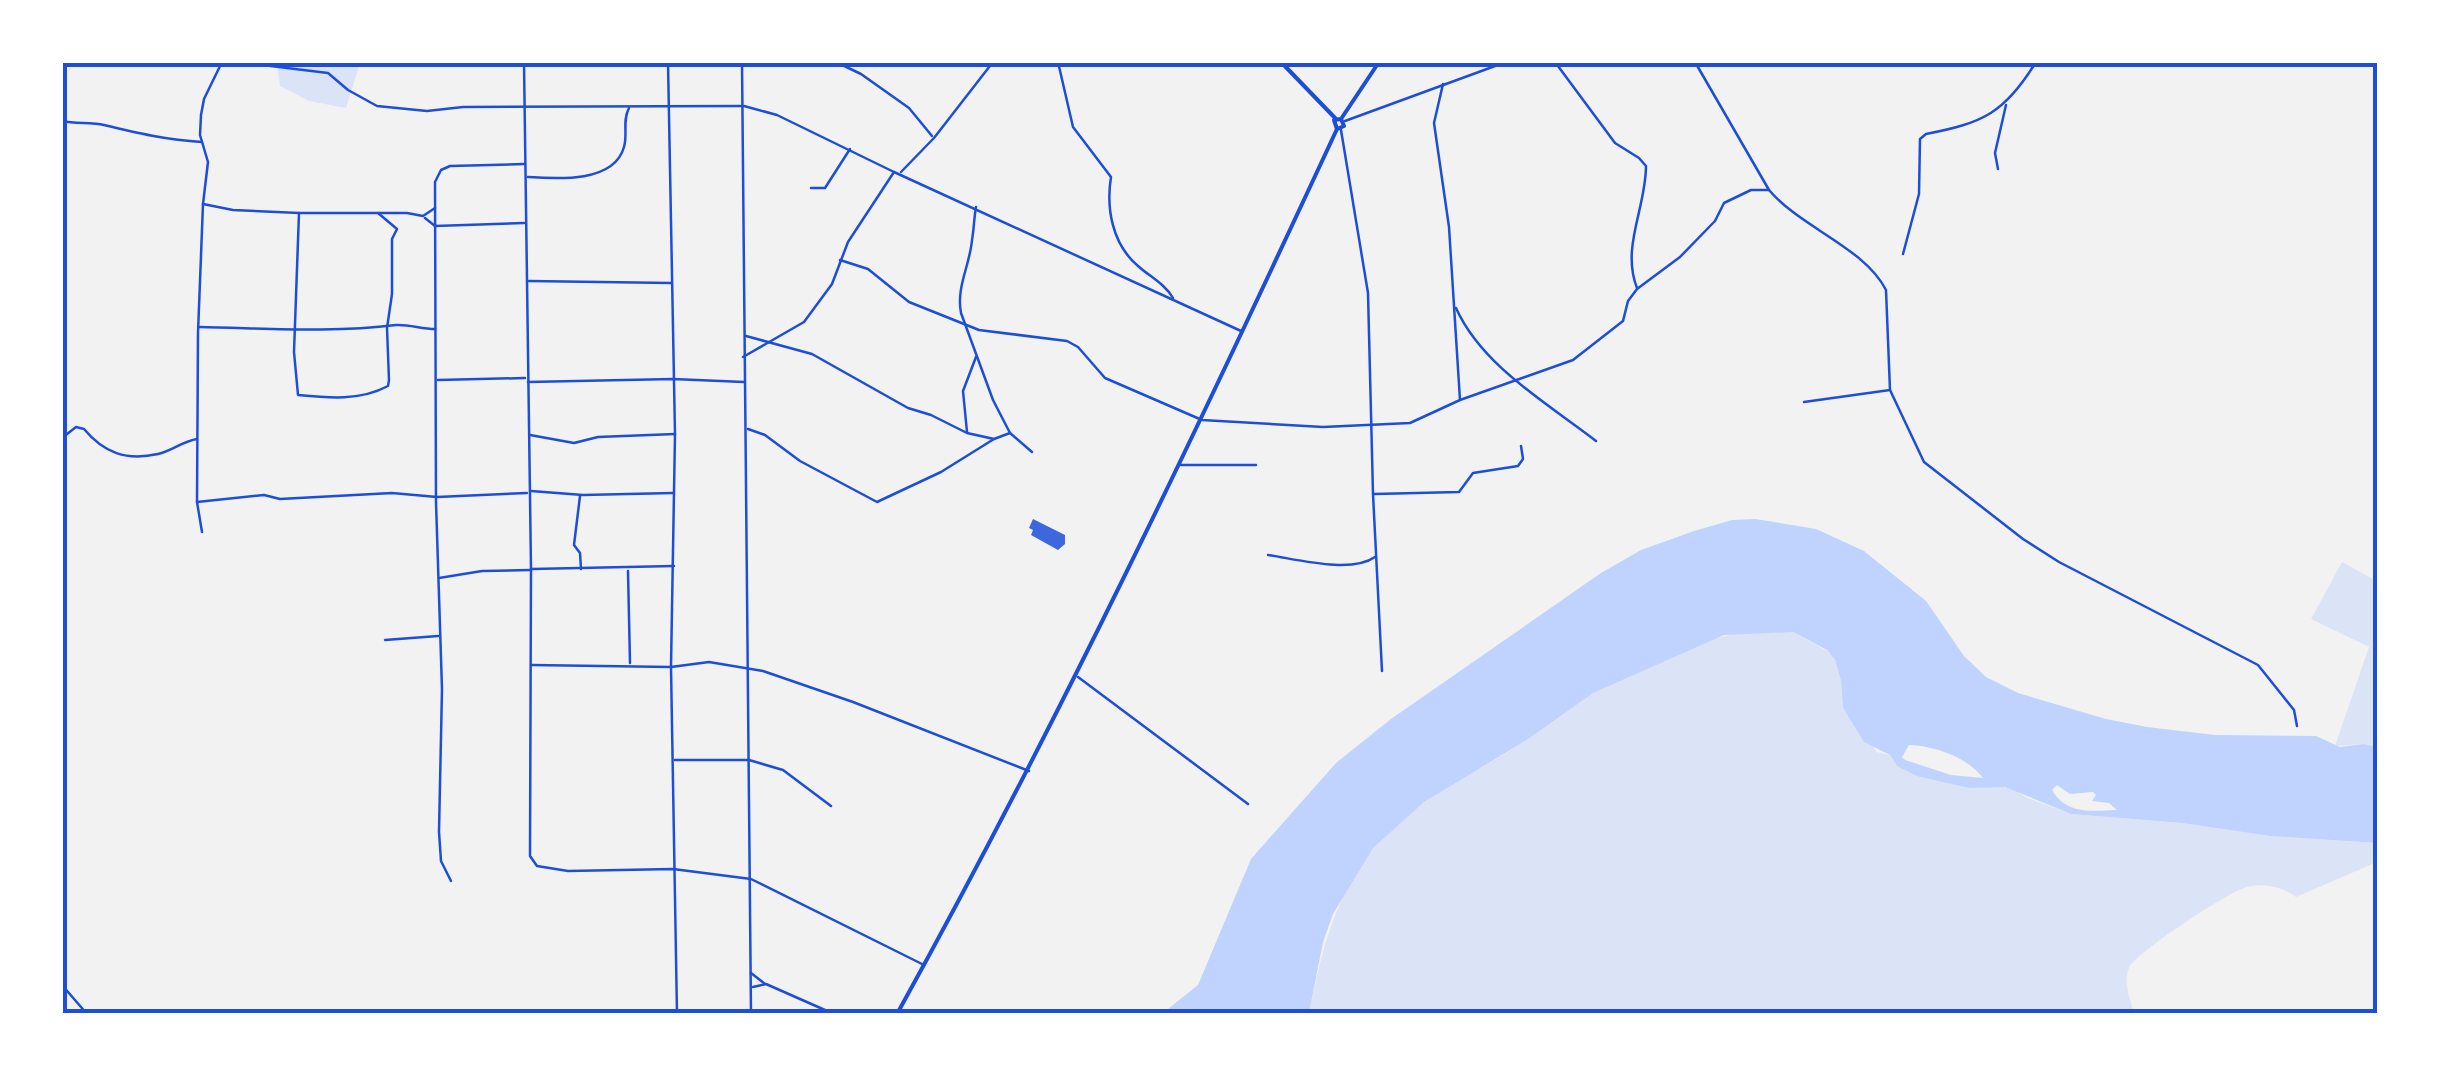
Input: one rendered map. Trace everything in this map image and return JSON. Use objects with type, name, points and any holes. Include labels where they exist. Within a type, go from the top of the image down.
[{"type":"main road","points":[[1280,62],[1340,120]]},
{"type":"main road","points":[[896,1014],[1029,771],[1181,465],[1340,120],[1379,62]]},
{"type":"main road","points":[[1339,129],[1333,123],[1340,120]]},
{"type":"street","points":[[202,532],[197,502],[198,327],[208,162],[200,134],[204,98],[222,62]]},
{"type":"street","points":[[238,62],[328,72],[348,90],[376,106],[427,110],[743,106],[777,115],[1243,332]]},
{"type":"street","points":[[524,62],[530,856],[537,866],[568,871],[673,869],[751,879],[924,965]]},
{"type":"street","points":[[668,62],[677,1014]]},
{"type":"street","points":[[742,62],[751,1014]]},
{"type":"street","points":[[836,62],[861,74],[910,108],[934,138]]},
{"type":"street","points":[[743,357],[804,322],[832,284],[848,242],[897,173],[934,138],[994,62]]},
{"type":"street","points":[[1058,62],[1073,127],[1111,178],[1107,202],[1114,229],[1133,262],[1174,299]]},
{"type":"street","points":[[1340,120],[1506,62]]},
{"type":"street","points":[[1555,62],[1615,143],[1646,166],[1630,251],[1637,289]]},
{"type":"street","points":[[1695,62],[1784,208],[1862,262],[1883,283],[1890,390],[1912,441],[1932,470],[2022,539],[2059,562],[2258,666],[2294,710],[2297,726]]},
{"type":"street","points":[[1998,168],[1998,125],[2006,104],[2036,62]]},
{"type":"street","points":[[1443,84],[1434,124],[1449,227],[1460,400]]},
{"type":"street","points":[[1902,254],[1918,194],[1920,138],[1985,120],[2006,104]]},
{"type":"street","points":[[526,176],[589,178],[618,161],[625,145],[625,116],[630,107]]},
{"type":"street","points":[[62,121],[99,123],[161,140],[204,142]]},
{"type":"street","points":[[1339,129],[1368,293],[1382,671]]},
{"type":"street","points":[[810,188],[825,188],[850,149]]},
{"type":"street","points":[[451,881],[441,861],[439,832],[435,182],[441,170],[450,166],[526,164]]},
{"type":"street","points":[[840,260],[868,269],[909,302],[968,325],[1067,341],[1078,347],[1105,378],[1202,420],[1371,427],[1410,422],[1573,360],[1624,321],[1628,301],[1637,289],[1680,257],[1716,220],[1724,202],[1751,190],[1770,190]]},
{"type":"street","points":[[203,204],[300,214],[422,216],[435,226],[526,223]]},
{"type":"street","points":[[422,216],[437,207]]},
{"type":"street","points":[[976,207],[959,303],[976,356],[1010,433],[1032,452]]},
{"type":"street","points":[[300,214],[294,352],[298,395],[346,398],[372,394],[388,386],[392,238],[397,229],[378,213]]},
{"type":"street","points":[[527,282],[671,282]]},
{"type":"street","points":[[1456,306],[1470,332],[1496,362],[1596,441]]},
{"type":"street","points":[[198,327],[388,328],[399,324],[436,328]]},
{"type":"street","points":[[745,336],[812,354],[908,408],[968,433],[994,439]]},
{"type":"street","points":[[968,433],[964,391],[976,356]]},
{"type":"street","points":[[436,380],[673,378],[746,382]]},
{"type":"street","points":[[1804,402],[1890,390]]},
{"type":"street","points":[[62,438],[76,427],[84,429],[98,446],[113,455],[159,454],[198,438]]},
{"type":"street","points":[[746,429],[765,435],[800,460],[877,502],[1010,433]]},
{"type":"street","points":[[528,434],[574,443],[598,437],[674,434]]},
{"type":"street","points":[[1373,494],[1459,492],[1473,473],[1518,466],[1523,458],[1522,446]]},
{"type":"street","points":[[1181,465],[1256,465]]},
{"type":"street","points":[[197,502],[392,493],[437,497],[529,492],[674,493]]},
{"type":"street","points":[[580,494],[574,546],[580,553],[580,569]]},
{"type":"street","points":[[1268,555],[1330,565],[1370,562],[1376,556]]},
{"type":"street","points":[[437,579],[482,571],[674,566]]},
{"type":"street","points":[[628,568],[630,664]]},
{"type":"street","points":[[386,640],[440,635]]},
{"type":"street","points":[[530,664],[671,667],[710,662],[780,675],[1029,771]]},
{"type":"street","points":[[1077,676],[1248,804]]},
{"type":"street","points":[[673,759],[749,760],[783,770],[831,806]]},
{"type":"street","points":[[751,973],[766,984],[834,1014]]},
{"type":"street","points":[[751,988],[766,984]]},
{"type":"street","points":[[62,985],[86,1014]]},
{"type":"shaded area","points":[[277,63],[360,63],[346,108],[309,101],[280,86]]},
{"type":"shaded area","points":[[2342,562],[2375,580],[2377,577],[2377,747],[2335,746],[2369,647],[2311,619]]},
{"type":"shaded area","points":[[1750,631],[1793,632],[1827,651],[1835,660],[1841,681],[1843,709],[1877,752],[1890,755],[1897,766],[1969,788],[2014,789],[2071,814],[2182,823],[2270,836],[2377,843],[2377,862],[2296,897],[2271,886],[2251,886],[2201,912],[2147,950],[2129,968],[2127,985],[2134,1013],[1309,1014],[1324,949],[1347,889],[1371,851],[1400,821],[1611,682],[1690,647]]},
{"type":"water","points":[[1755,519],[1816,529],[1864,551],[1926,601],[1964,656],[1986,677],[2018,693],[2147,727],[2215,735],[2316,736],[2340,747],[2377,747],[2377,843],[2270,836],[2182,823],[2071,814],[2005,787],[1969,788],[1917,776],[1897,766],[1890,755],[1864,742],[1843,708],[1841,681],[1835,660],[1827,650],[1793,632],[1724,635],[1593,693],[1525,741],[1424,802],[1373,848],[1333,914],[1323,942],[1309,1013],[1163,1013],[1198,985],[1251,859],[1336,763],[1391,719],[1601,573],[1641,550],[1732,520]],"holes":[[[1909,745],[1950,754],[1983,778],[1951,775],[1905,760],[1902,757]],[[2057,785],[2070,794],[2093,792],[2096,795],[2092,801],[2109,803],[2117,810],[2072,808],[2052,790]]]},
{"type":"building","points":[[1033,519],[1065,535],[1065,544],[1058,550],[1031,535]]}]
